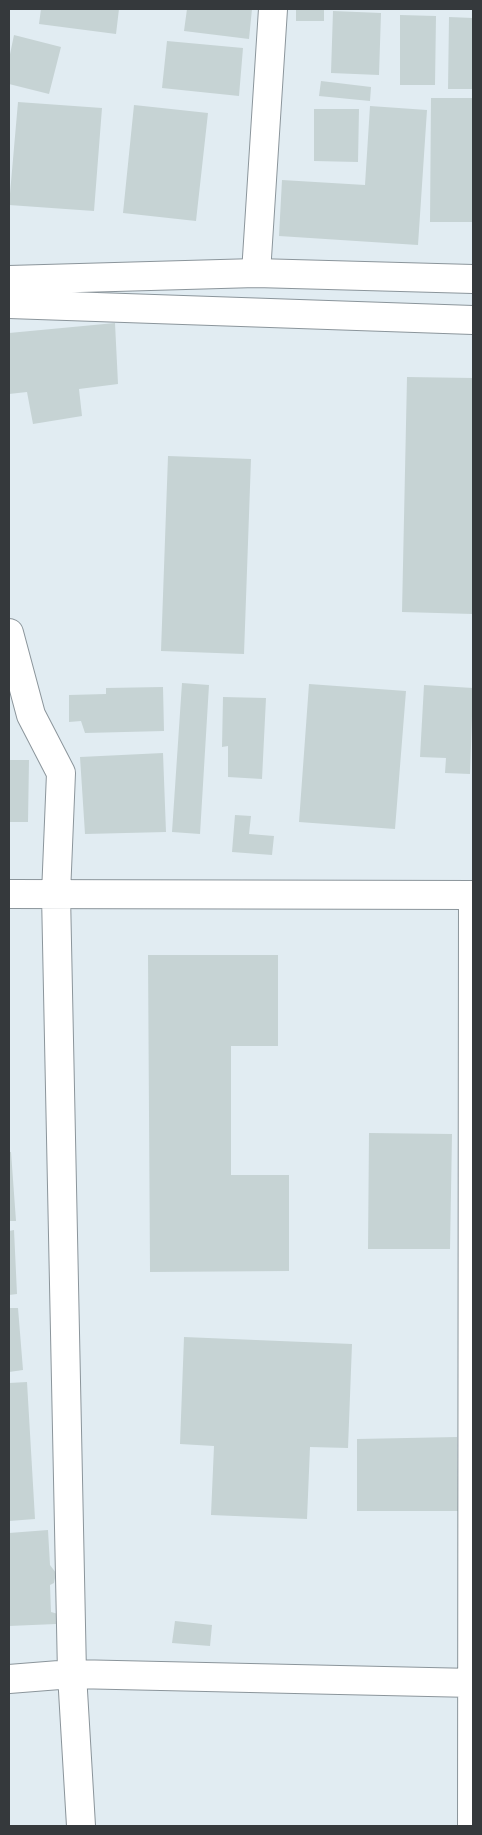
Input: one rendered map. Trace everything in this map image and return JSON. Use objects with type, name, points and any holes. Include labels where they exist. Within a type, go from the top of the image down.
[{"type":"street","points":[[256,273],[273,9]]},
{"type":"street","points":[[9,280],[256,273],[473,279]]},
{"type":"street","points":[[9,304],[473,320]]},
{"type":"street","points":[[9,633],[31,715],[61,773],[56,894],[72,1674],[81,1826]]},
{"type":"street","points":[[9,894],[473,895],[472,1826]]},
{"type":"street","points":[[9,1678],[72,1674],[473,1683]]},
{"type":"building","points":[[41,9],[119,9],[116,34],[39,24]]},
{"type":"building","points":[[187,9],[252,9],[249,39],[184,31]]},
{"type":"building","points":[[296,9],[324,9],[324,21],[296,21]]},
{"type":"building","points":[[333,11],[381,13],[379,75],[331,73]]},
{"type":"building","points":[[400,15],[436,16],[435,85],[400,85]]},
{"type":"building","points":[[449,17],[473,18],[473,89],[448,89]]},
{"type":"building","points":[[14,35],[61,47],[49,94],[9,84],[9,59]]},
{"type":"building","points":[[167,41],[243,48],[239,96],[162,88]]},
{"type":"building","points":[[321,81],[371,87],[370,101],[319,96]]},
{"type":"building","points":[[431,98],[473,98],[473,222],[430,222]]},
{"type":"building","points":[[18,102],[102,108],[94,211],[9,205]]},
{"type":"building","points":[[134,105],[208,113],[196,221],[123,213]]},
{"type":"building","points":[[370,106],[427,110],[418,245],[279,236],[282,180],[365,185]]},
{"type":"building","points":[[314,109],[359,109],[358,162],[314,161]]},
{"type":"building","points":[[115,323],[118,384],[79,389],[82,416],[33,424],[27,392],[9,394],[9,333]]},
{"type":"building","points":[[407,377],[473,378],[473,614],[402,612]]},
{"type":"building","points":[[168,456],[251,459],[244,654],[161,651]]},
{"type":"building","points":[[182,683],[209,685],[200,834],[172,832]]},
{"type":"building","points":[[309,684],[406,691],[395,829],[299,822]]},
{"type":"building","points":[[424,685],[473,688],[470,774],[445,773],[446,758],[420,757]]},
{"type":"building","points":[[163,687],[164,731],[85,733],[81,721],[69,722],[69,695],[106,694],[106,688]]},
{"type":"building","points":[[223,697],[266,698],[262,779],[228,777],[228,746],[222,747]]},
{"type":"building","points":[[163,753],[166,832],[85,834],[80,757]]},
{"type":"building","points":[[9,760],[29,760],[28,822],[9,822]]},
{"type":"building","points":[[235,815],[251,816],[249,834],[274,836],[272,855],[232,852]]},
{"type":"building","points":[[148,955],[278,955],[278,1046],[231,1046],[231,1175],[289,1175],[289,1271],[150,1272]]},
{"type":"building","points":[[369,1133],[452,1134],[450,1249],[368,1249]]},
{"type":"building","points":[[9,1152],[11,1152],[16,1221],[9,1221]]},
{"type":"building","points":[[14,1230],[17,1294],[9,1295],[9,1231]]},
{"type":"building","points":[[9,1308],[18,1308],[23,1370],[9,1372]]},
{"type":"building","points":[[184,1337],[352,1344],[348,1448],[310,1447],[307,1519],[211,1515],[214,1446],[180,1444]]},
{"type":"building","points":[[27,1382],[35,1519],[9,1521],[9,1383]]},
{"type":"building","points":[[457,1437],[458,1511],[357,1511],[357,1439]]},
{"type":"building","points":[[48,1530],[50,1565],[56,1573],[54,1583],[50,1585],[51,1612],[58,1614],[56,1624],[9,1626],[9,1533]]},
{"type":"building","points":[[175,1621],[212,1625],[210,1646],[172,1643]]}]
